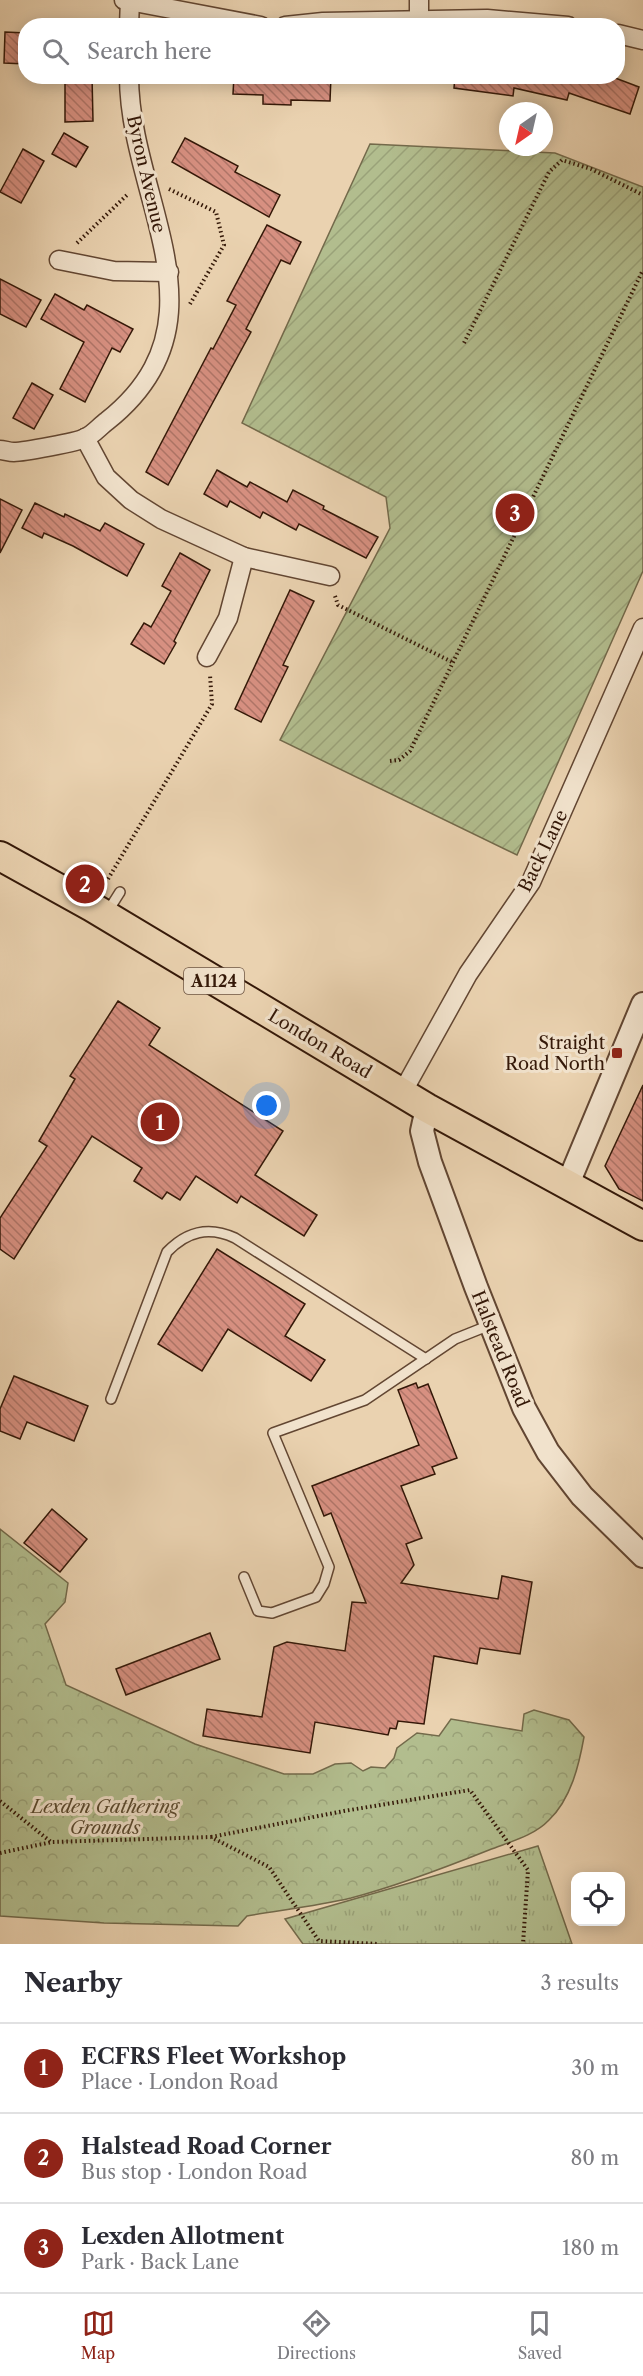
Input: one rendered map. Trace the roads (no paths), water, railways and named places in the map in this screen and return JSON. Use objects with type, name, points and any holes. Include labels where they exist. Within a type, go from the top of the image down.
[{"type":"main road","name":"London Road","points":[[0,856],[98,911],[427,1108],[643,1226]]},
{"type":"street","points":[[124,0],[214,18]]},
{"type":"street","points":[[129,18],[130,0]]},
{"type":"street","points":[[419,0],[419,18]]},
{"type":"street","points":[[625,36],[643,40]]},
{"type":"street","name":"Byron Avenue","points":[[0,450],[13,452],[85,438],[116,414],[132,398],[156,366],[168,334],[169,272],[132,120],[130,84]]},
{"type":"street","points":[[59,260],[114,271],[169,272]]},
{"type":"street","points":[[85,438],[106,477],[131,500],[161,519],[244,557],[330,576]]},
{"type":"street","points":[[207,657],[228,618],[244,557]]},
{"type":"street","name":"Back Lane","points":[[402,1093],[468,974],[531,882],[643,628]]},
{"type":"street","points":[[567,1186],[643,1004]]},
{"type":"street","name":"Halstead Road","points":[[427,1108],[422,1131],[430,1162],[524,1408],[548,1452],[582,1496],[643,1556]]},
{"type":"lane","points":[[98,911],[120,892]]},
{"type":"lane","points":[[111,1399],[167,1252],[182,1239],[206,1231],[222,1232],[235,1238],[426,1359]]},
{"type":"lane","points":[[244,1577],[258,1611],[272,1613],[316,1597],[324,1584],[329,1567],[273,1433],[365,1400],[455,1339],[490,1324]]},
{"type":"place","name":"Lexden Allotment","points":[[515,513]]},
{"type":"place","name":"Halstead Road Corner","points":[[85,884]]},
{"type":"place","name":"Straight Road North","points":[[617,1053]]},
{"type":"place","name":"ECFRS Fleet Workshop","points":[[160,1122]]},
{"type":"park label","name":"Lexden Gathering Grounds","points":[[105,1817]]}]
